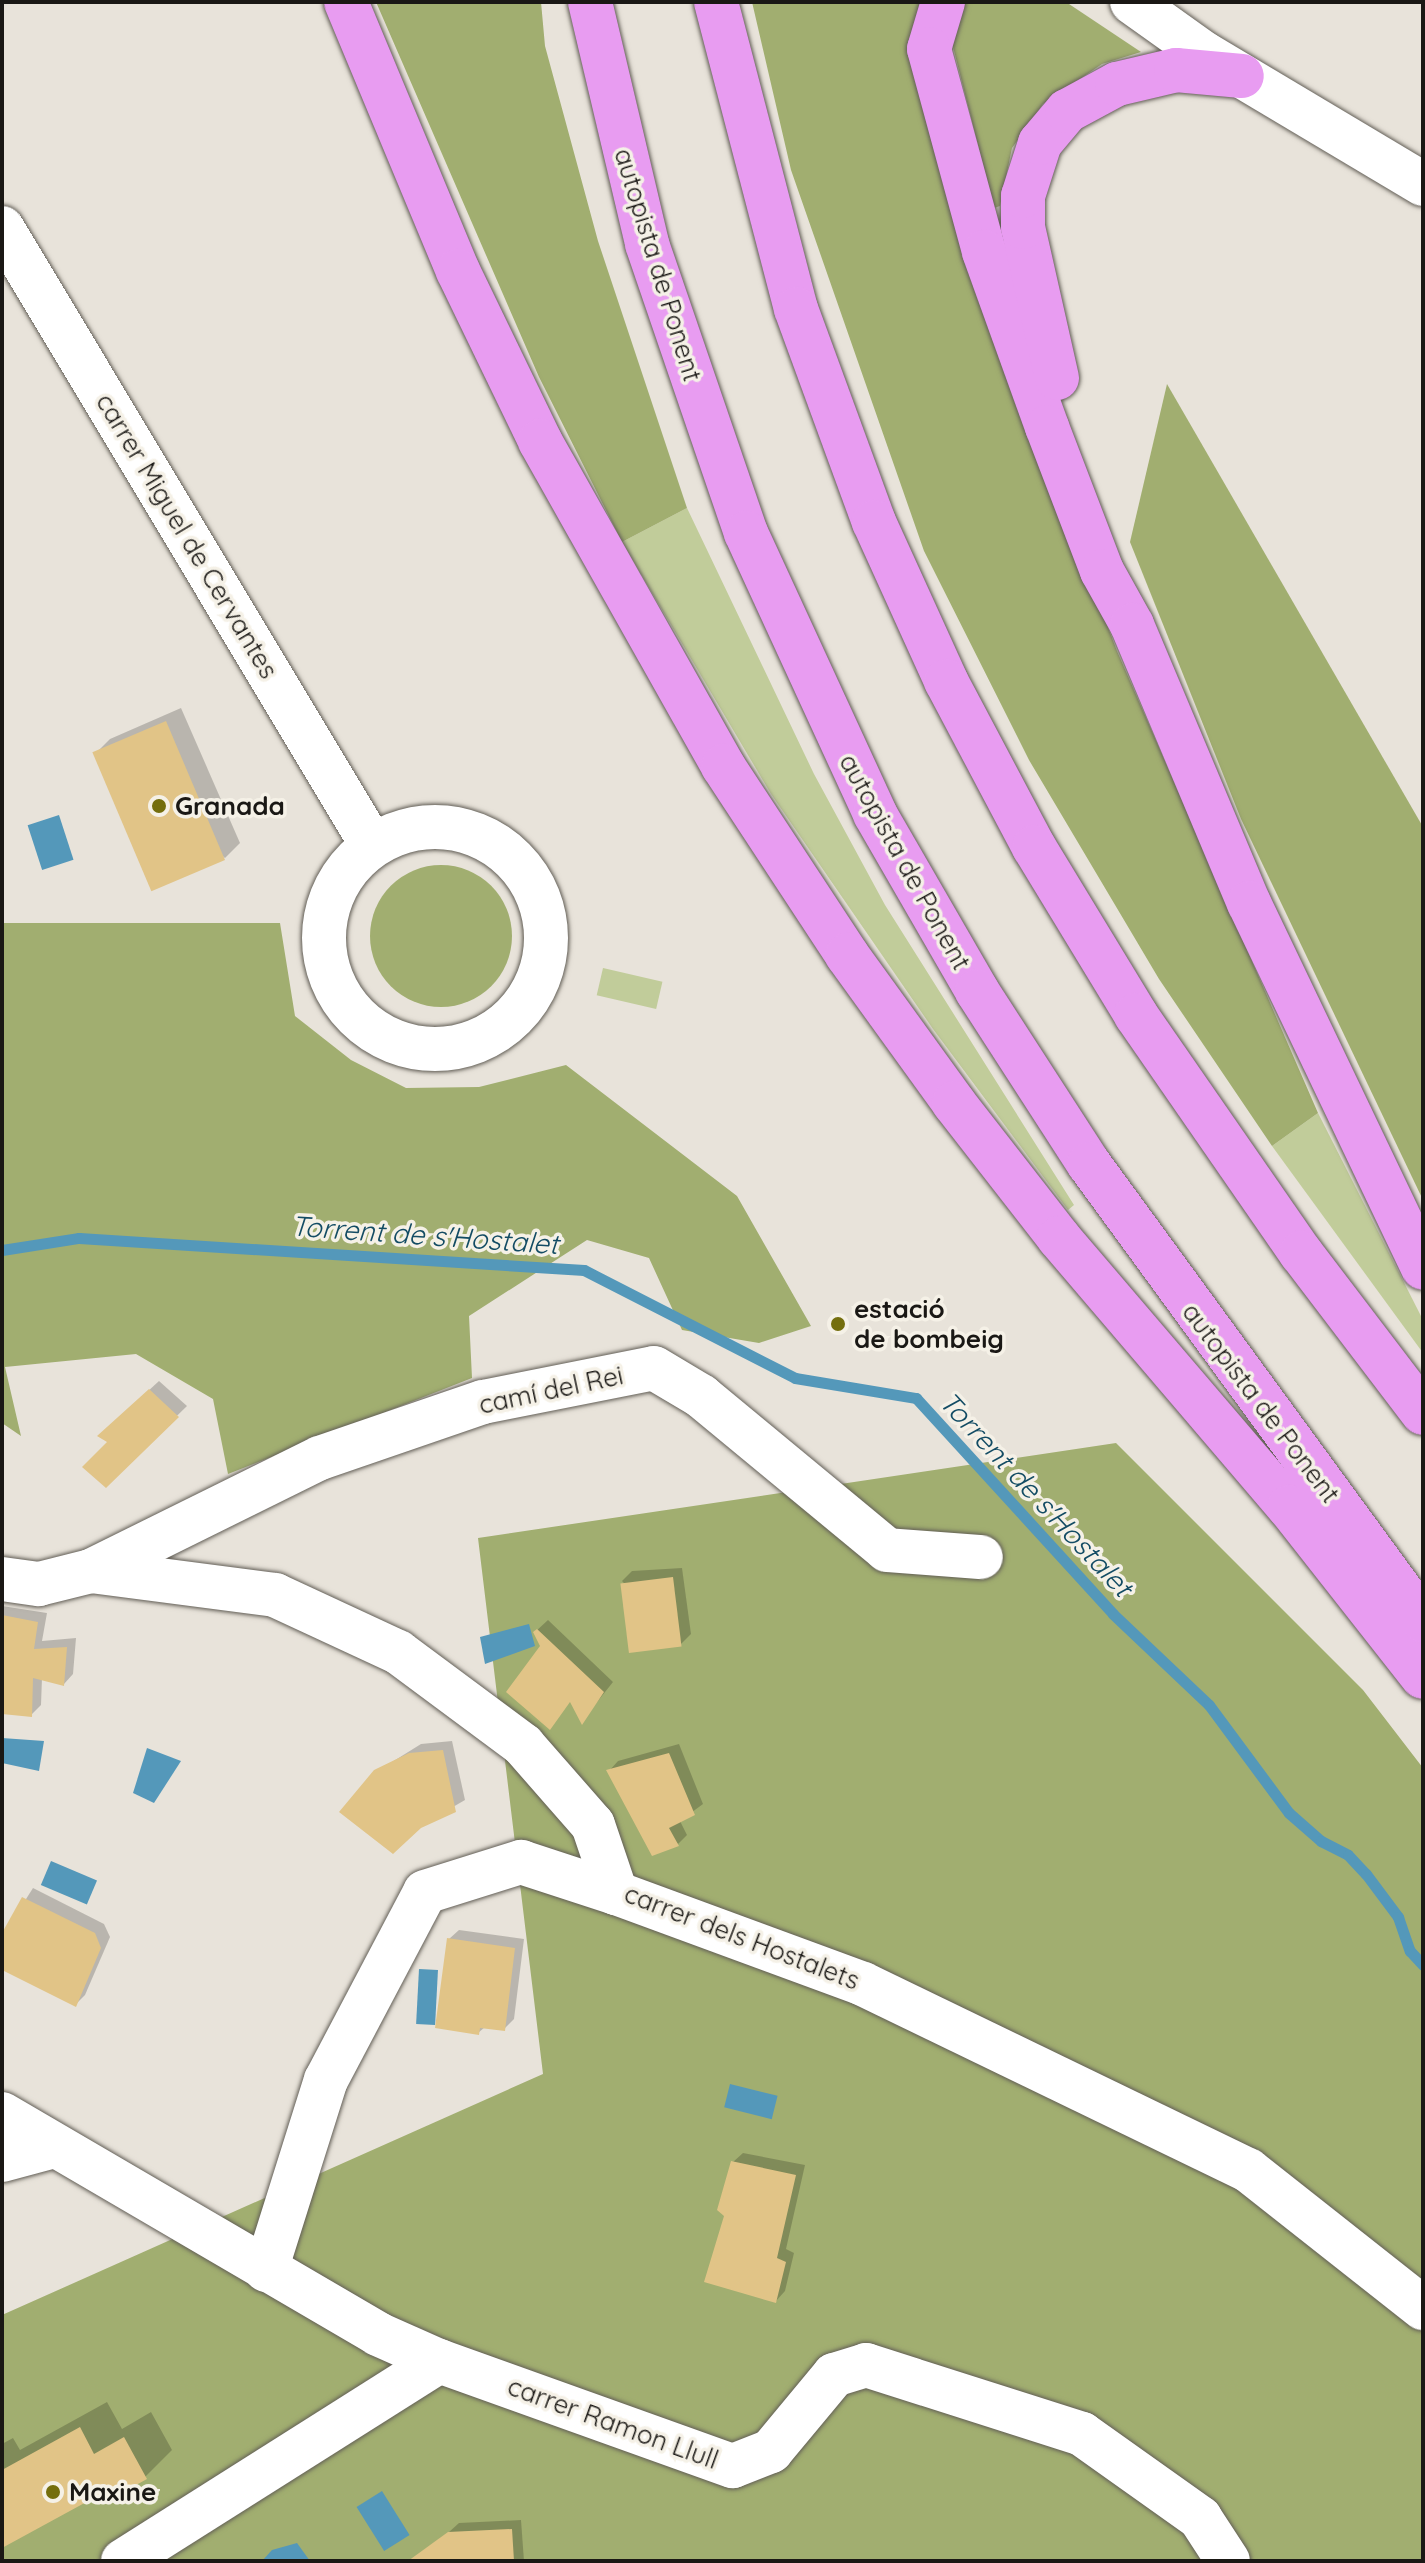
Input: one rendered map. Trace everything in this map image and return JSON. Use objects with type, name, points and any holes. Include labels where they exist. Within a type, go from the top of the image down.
[{"type":"highway","points":[[346,2],[458,271],[540,441],[723,766],[847,955],[954,1103],[1059,1238],[1289,1507],[1423,1677]]},
{"type":"highway","name":"autopista de Ponent","points":[[590,2],[647,244],[746,533],[875,814],[977,991],[1089,1164],[1423,1621]]},
{"type":"highway","points":[[716,2],[796,309],[874,522],[946,681],[1034,847],[1136,1015],[1301,1253],[1423,1413]]},
{"type":"highway","points":[[943,2],[929,49],[984,252],[1102,571],[1132,625]]},
{"type":"highway","points":[[1242,76],[1176,70],[1089,96],[1050,128],[1034,157],[1023,196],[1025,240],[1046,339],[1132,625],[1255,917],[1423,1268]]},
{"type":"street","points":[[1132,2],[1242,76],[1423,184]]},
{"type":"street","name":"carrer Miguel de Cervantes","points":[[2,228],[372,845]]},
{"type":"street","points":[[443,826],[479,835],[510,855],[533,884],[545,919],[545,957],[533,992],[509,1021],[479,1041],[443,1050],[407,1046],[385,1037],[346,1007],[329,975],[324,928],[329,902],[346,870],[372,845],[418,828],[443,826]]},
{"type":"street","name":"camí del Rei","points":[[91,1571],[320,1458],[483,1402],[654,1368],[701,1396],[887,1550],[981,1557]]},
{"type":"street","name":"carrer dels Hostalets","points":[[2,1579],[39,1584],[91,1571],[275,1595],[398,1652],[523,1745],[593,1825],[616,1893],[863,1984],[1248,2170],[1423,2308]]},
{"type":"street","points":[[266,2270],[326,2080],[425,1892],[521,1862],[616,1893]]},
{"type":"street","name":"carrer Ramon Llull","points":[[2,2114],[378,2334],[439,2361],[733,2466],[771,2451],[834,2375],[866,2365],[1082,2434],[1200,2518],[1228,2561]]},
{"type":"street","points":[[2,2160],[54,2146]]},
{"type":"street","points":[[123,2561],[439,2361]]},
{"type":"green space","points":[[376,2],[541,2],[545,46],[598,241],[687,508],[622,542],[539,377]]},
{"type":"green space","points":[[752,2],[932,2],[1034,433],[1117,651],[1318,1113],[1272,1146],[1159,979],[1029,760],[924,551],[791,170]]},
{"type":"green space","points":[[961,2],[1066,2],[1141,52],[1102,64],[1043,104],[1012,148],[1000,206],[994,208],[950,35]]},
{"type":"green space","points":[[1167,384],[1423,827],[1423,1200],[1241,819],[1130,542]]},
{"type":"green space","points":[[687,508],[814,774],[885,905],[1074,1205],[1068,1210],[933,1029],[771,794],[622,542]]},
{"type":"green space","points":[[441,865],[468,871],[491,886],[506,909],[512,936],[506,963],[491,986],[468,1001],[441,1007],[414,1001],[391,986],[376,963],[370,936],[376,909],[391,886],[414,871]]},
{"type":"green space","points":[[2,923],[280,923],[295,1016],[351,1060],[406,1088],[479,1087],[566,1065],[737,1196],[811,1326],[759,1343],[682,1330],[649,1258],[587,1240],[469,1316],[472,1378],[228,1474],[213,1399],[136,1354],[5,1367],[21,1436],[2,1423]]},
{"type":"green space","points":[[603,968],[662,982],[656,1009],[597,995]]},
{"type":"green space","points":[[1318,1113],[1423,1320],[1423,1353],[1272,1146]]},
{"type":"green space","points":[[1116,1443],[1363,1690],[1423,1768],[1423,2561],[2,2561],[2,2315],[543,2074],[478,1538]]},
{"type":"water","points":[[59,815],[74,860],[42,870],[28,825]]},
{"type":"water","points":[[529,1624],[535,1646],[485,1664],[480,1637]]},
{"type":"water","points":[[2,1738],[44,1741],[39,1771],[2,1763]]},
{"type":"water","points":[[147,1748],[181,1761],[154,1803],[133,1793]]},
{"type":"water","points":[[51,1861],[97,1881],[87,1904],[41,1885]]},
{"type":"water","points":[[419,1969],[438,1970],[435,2025],[416,2024]]},
{"type":"water","points":[[730,2084],[778,2096],[772,2119],[724,2107]]},
{"type":"water","points":[[382,2491],[410,2535],[384,2551],[357,2507]]},
{"type":"water","points":[[297,2543],[310,2561],[262,2561],[272,2550]]},
{"type":"building","name":"Granada","points":[[166,721],[225,860],[151,891],[92,752]]},
{"type":"building","points":[[149,1389],[179,1417],[106,1488],[82,1467],[107,1442],[97,1436]]},
{"type":"building","points":[[673,1577],[682,1646],[629,1653],[620,1583]]},
{"type":"building","points":[[2,1615],[38,1622],[34,1649],[67,1647],[64,1686],[33,1678],[32,1717],[2,1714]]},
{"type":"building","points":[[537,1629],[604,1692],[582,1725],[570,1702],[550,1730],[506,1692],[540,1646],[533,1632]]},
{"type":"building","points":[[443,1750],[456,1812],[421,1828],[393,1854],[339,1812],[374,1770],[409,1753]]},
{"type":"building","points":[[669,1753],[695,1815],[669,1828],[679,1846],[652,1856],[606,1770]]},
{"type":"building","points":[[22,1897],[95,1933],[101,1948],[76,2007],[2,1970],[2,1933]]},
{"type":"building","points":[[447,1938],[515,1948],[505,2031],[480,2028],[479,2035],[435,2028]]},
{"type":"building","points":[[731,2161],[796,2175],[777,2258],[786,2262],[776,2303],[704,2282],[724,2216],[717,2210]]},
{"type":"building","name":"Maxine","points":[[80,2427],[94,2454],[124,2437],[147,2479],[116,2496],[112,2488],[2,2548],[2,2470]]},
{"type":"building","points":[[512,2529],[514,2561],[408,2561],[448,2532]]},
{"type":"waterway","name":"Torrent de s'Hostalet","points":[[2,1250],[79,1238],[584,1270],[795,1378],[916,1398],[1113,1614],[1209,1705],[1289,1813],[1321,1841],[1348,1855],[1366,1874],[1398,1917],[1410,1951],[1423,1965]]},
{"type":"place","name":"Granada","points":[[159,806]]},
{"type":"place","name":"estació de bombeig","points":[[838,1324]]},
{"type":"place","name":"Maxine","points":[[53,2492]]}]
